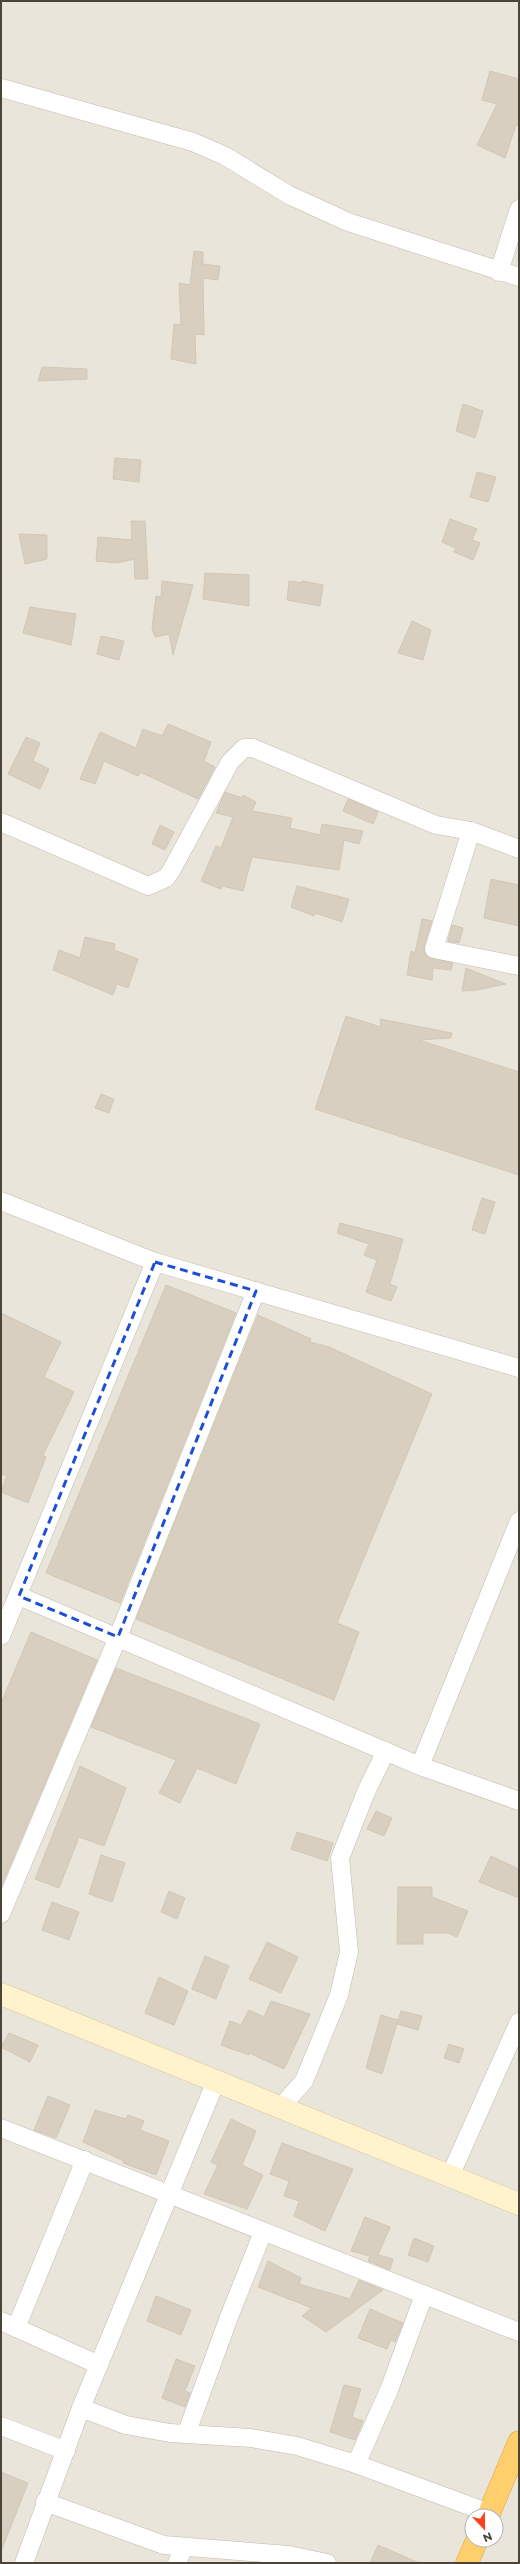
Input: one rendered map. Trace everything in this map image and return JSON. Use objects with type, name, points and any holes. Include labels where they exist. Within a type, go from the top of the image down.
[{"type":"highway","points":[[491,2508],[519,2442]]},
{"type":"highway","points":[[467,2563],[474,2548]]},
{"type":"street","points":[[1,88],[193,142],[225,156],[288,195],[348,222],[499,272],[519,277]]},
{"type":"street","points":[[499,272],[519,209]]},
{"type":"street","points":[[1,822],[148,886],[166,878],[171,871],[230,762],[244,748],[253,748],[436,825],[471,831],[519,849]]},
{"type":"street","points":[[471,831],[434,949],[519,966]]},
{"type":"street","points":[[1,1201],[155,1262],[519,1368]]},
{"type":"street","points":[[1,1636],[5,1618],[19,1596],[155,1262]]},
{"type":"street","points":[[1,1914],[118,1637],[256,1291]]},
{"type":"street","points":[[420,1766],[513,1552],[519,1521]]},
{"type":"street","points":[[19,1596],[420,1766],[519,1801]]},
{"type":"street","points":[[281,2107],[304,2081],[340,1995],[349,1952],[340,1858],[366,1792],[386,1751]]},
{"type":"street","points":[[1,1994],[519,2204]]},
{"type":"street","points":[[450,2176],[519,2022]]},
{"type":"street","points":[[24,2563],[81,2408],[216,2081]]},
{"type":"street","points":[[1,2128],[519,2332]]},
{"type":"street","points":[[85,2160],[9,2324],[99,2365]]},
{"type":"street","points":[[187,2432],[229,2317],[263,2232]]},
{"type":"street","points":[[356,2464],[389,2390],[424,2295]]},
{"type":"street","points":[[81,2408],[126,2424],[170,2433],[187,2432],[270,2441],[297,2446],[356,2464],[470,2508]]},
{"type":"street","points":[[1,2426],[66,2451]]},
{"type":"street","points":[[46,2502],[158,2543],[180,2555],[289,2554],[327,2563]]},
{"type":"highlighted area","points":[[155,1262],[256,1291],[118,1637],[19,1596]]},
{"type":"shaded area","points":[[1,1],[519,1],[519,2563],[1,2563]]},
{"type":"building","points":[[490,71],[519,79],[519,126],[516,125],[505,158],[477,145],[497,104],[482,100]]},
{"type":"building","points":[[194,251],[203,252],[203,264],[220,266],[218,280],[203,278],[204,335],[195,334],[196,364],[171,359],[174,324],[181,325],[179,283],[190,285]]},
{"type":"building","points":[[42,367],[87,369],[87,379],[38,381]]},
{"type":"building","points":[[463,404],[483,411],[475,438],[456,431]]},
{"type":"building","points":[[115,458],[141,460],[139,482],[113,479]]},
{"type":"building","points":[[477,472],[496,477],[488,502],[470,497]]},
{"type":"building","points":[[450,519],[477,529],[472,540],[480,543],[473,560],[454,552],[456,548],[442,542]]},
{"type":"building","points":[[131,521],[145,521],[148,579],[135,579],[134,559],[117,563],[96,561],[98,537],[132,540]]},
{"type":"building","points":[[19,534],[47,535],[47,559],[25,564]]},
{"type":"building","points":[[205,573],[249,575],[249,606],[203,599]]},
{"type":"building","points":[[162,581],[193,585],[173,655],[169,634],[155,637],[152,628],[156,596],[161,597]]},
{"type":"building","points":[[289,581],[302,583],[302,581],[323,585],[320,606],[287,600]]},
{"type":"building","points":[[30,607],[76,614],[71,645],[23,633]]},
{"type":"building","points":[[412,621],[431,630],[423,660],[398,653]]},
{"type":"building","points":[[101,636],[124,641],[119,660],[97,654]]},
{"type":"building","points":[[168,724],[211,742],[204,761],[215,767],[198,799],[140,772],[138,776],[104,761],[95,784],[80,779],[100,732],[136,748],[143,729],[162,736]]},
{"type":"building","points":[[26,737],[40,743],[33,761],[49,769],[40,789],[8,774]]},
{"type":"building","points":[[225,792],[242,798],[243,795],[256,802],[252,811],[292,818],[290,828],[320,835],[322,824],[363,831],[359,844],[344,840],[339,870],[252,857],[243,891],[222,886],[221,889],[201,881],[216,846],[221,848],[233,817],[216,813]]},
{"type":"building","points":[[348,799],[378,812],[373,824],[343,811]]},
{"type":"building","points":[[160,825],[174,832],[165,850],[152,844]]},
{"type":"building","points":[[491,879],[519,885],[519,926],[484,918]]},
{"type":"building","points":[[297,886],[349,899],[342,922],[315,913],[314,916],[291,907]]},
{"type":"building","points":[[422,919],[432,921],[424,946],[427,956],[453,963],[451,970],[433,968],[432,980],[407,975],[411,951],[415,953]]},
{"type":"building","points":[[452,925],[463,928],[459,943],[448,941]]},
{"type":"building","points":[[85,937],[115,944],[114,950],[138,959],[128,988],[117,984],[113,995],[53,970],[59,950],[80,958]]},
{"type":"building","points":[[466,968],[506,984],[477,990],[462,991]]},
{"type":"building","points":[[346,1016],[381,1027],[380,1019],[452,1033],[451,1038],[419,1040],[519,1072],[519,1175],[315,1109]]},
{"type":"building","points":[[101,1094],[114,1099],[109,1113],[95,1108]]},
{"type":"building","points":[[482,1198],[495,1202],[485,1234],[472,1230]]},
{"type":"building","points":[[340,1223],[403,1239],[390,1284],[397,1287],[391,1301],[366,1292],[377,1260],[364,1255],[369,1244],[337,1233]]},
{"type":"building","points":[[166,1285],[236,1313],[120,1603],[46,1573]]},
{"type":"building","points":[[1,1313],[61,1342],[44,1377],[74,1392],[43,1455],[46,1457],[28,1503],[1,1492],[7,1476],[1,1474]]},
{"type":"building","points":[[258,1315],[311,1339],[310,1342],[329,1347],[432,1394],[337,1623],[359,1632],[334,1700],[136,1619]]},
{"type":"building","points":[[31,1632],[97,1660],[1,1887],[1,1703]]},
{"type":"building","points":[[116,1668],[260,1724],[236,1784],[197,1768],[180,1803],[159,1793],[176,1760],[91,1727]]},
{"type":"building","points":[[80,1766],[126,1788],[104,1846],[79,1837],[59,1888],[35,1879]]},
{"type":"building","points":[[376,1811],[392,1818],[384,1836],[367,1829]]},
{"type":"building","points":[[297,1832],[333,1843],[327,1861],[291,1849]]},
{"type":"building","points":[[101,1855],[125,1863],[112,1902],[89,1894]]},
{"type":"building","points":[[491,1856],[519,1869],[519,1898],[479,1882]]},
{"type":"building","points":[[398,1887],[432,1887],[432,1897],[468,1911],[457,1937],[448,1933],[423,1933],[423,1944],[397,1944]]},
{"type":"building","points":[[169,1891],[185,1898],[177,1919],[161,1912]]},
{"type":"building","points":[[52,1902],[79,1912],[69,1940],[42,1930]]},
{"type":"building","points":[[267,1942],[298,1957],[281,1993],[249,1979]]},
{"type":"building","points":[[205,1956],[229,1966],[216,1999],[192,1989]]},
{"type":"building","points":[[159,1977],[188,1991],[174,2025],[145,2013]]},
{"type":"building","points":[[271,2001],[310,2014],[284,2069],[249,2053],[249,2055],[221,2045],[230,2021],[241,2025],[249,2010],[264,2017]]},
{"type":"building","points":[[401,2011],[422,2016],[418,2030],[397,2024]]},
{"type":"building","points":[[381,2015],[398,2020],[382,2074],[366,2068]]},
{"type":"building","points":[[9,2033],[38,2045],[30,2062],[1,2047]]},
{"type":"building","points":[[449,2044],[464,2049],[459,2063],[444,2058]]},
{"type":"building","points":[[48,2096],[70,2105],[56,2138],[34,2130]]},
{"type":"building","points":[[95,2110],[126,2119],[128,2115],[144,2121],[140,2130],[169,2141],[156,2175],[123,2163],[124,2161],[83,2142]]},
{"type":"building","points":[[231,2119],[256,2131],[242,2165],[263,2175],[247,2209],[204,2194],[218,2165],[211,2162]]},
{"type":"building","points":[[282,2143],[353,2169],[325,2231],[294,2216],[299,2201],[284,2196],[289,2181],[270,2174]]},
{"type":"building","points":[[365,2217],[390,2227],[378,2255],[393,2259],[390,2270],[368,2261],[370,2256],[351,2251]]},
{"type":"building","points":[[414,2238],[434,2246],[428,2262],[408,2255]]},
{"type":"building","points":[[268,2261],[301,2278],[299,2284],[350,2299],[359,2280],[383,2290],[326,2332],[302,2316],[312,2308],[258,2287]]},
{"type":"building","points":[[156,2296],[191,2310],[181,2335],[147,2321]]},
{"type":"building","points":[[370,2309],[403,2323],[395,2342],[391,2340],[387,2349],[358,2338]]},
{"type":"building","points":[[176,2359],[195,2366],[185,2391],[190,2393],[185,2407],[162,2398]]},
{"type":"building","points":[[344,2385],[361,2389],[352,2417],[363,2421],[355,2440],[330,2432]]},
{"type":"building","points":[[1,2472],[28,2483],[2,2549],[1,2549]]},
{"type":"building","points":[[378,2545],[419,2563],[370,2563]]}]
